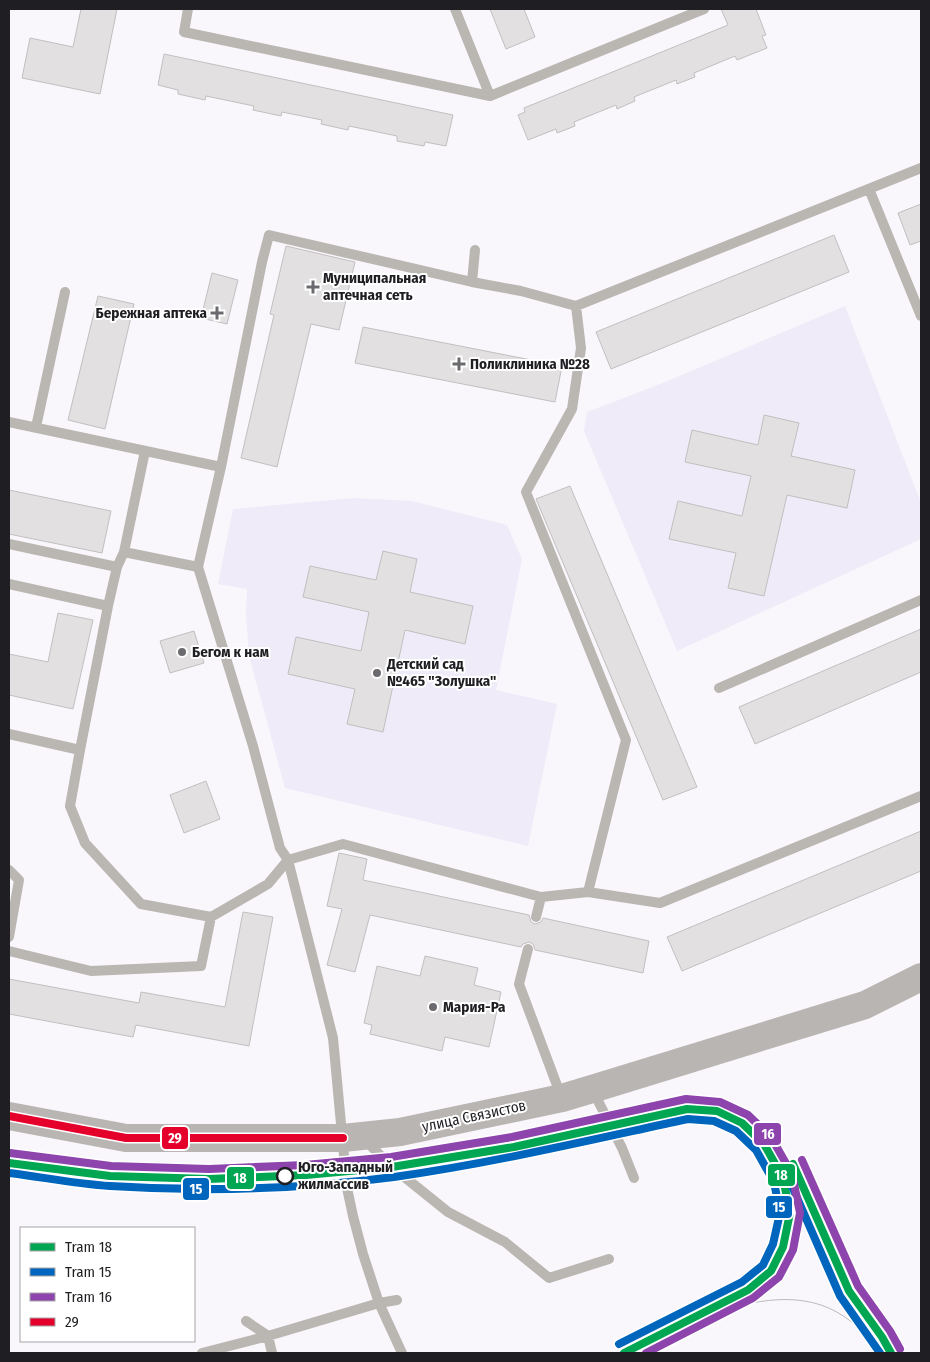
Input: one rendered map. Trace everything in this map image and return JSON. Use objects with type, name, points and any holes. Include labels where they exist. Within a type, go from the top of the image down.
[{"type":"main road","name":"улица Связистов","points":[[9,1116],[126,1138],[351,1137],[400,1132],[562,1098],[865,1005],[921,977]]},
{"type":"lane","points":[[188,9],[184,32],[490,96],[704,9]]},
{"type":"lane","points":[[454,9],[490,96]]},
{"type":"lane","points":[[402,1353],[380,1303],[363,1254],[353,1216],[347,1188],[351,1137],[333,1038],[288,860],[280,848],[253,746],[198,567],[222,467],[269,235],[472,282],[521,291],[576,306],[921,168]]},
{"type":"lane","points":[[869,189],[921,316]]},
{"type":"lane","points":[[472,282],[475,250]]},
{"type":"lane","points":[[36,427],[65,292]]},
{"type":"lane","points":[[576,306],[581,348],[572,409],[526,492],[626,740],[588,892]]},
{"type":"lane","points":[[9,422],[222,467]]},
{"type":"lane","points":[[145,451],[124,552],[117,567],[108,606],[70,806],[85,843],[141,904],[211,916],[268,884],[288,860],[343,844],[542,897],[588,892],[660,904],[921,796]]},
{"type":"lane","points":[[9,544],[117,567]]},
{"type":"lane","points":[[124,552],[198,567]]},
{"type":"lane","points":[[9,584],[108,606]]},
{"type":"lane","points":[[719,688],[921,600]]},
{"type":"lane","points":[[9,734],[80,750]]},
{"type":"lane","points":[[9,870],[19,880],[9,937]]},
{"type":"lane","points":[[536,917],[542,897]]},
{"type":"lane","points":[[9,951],[91,971],[202,966],[211,916]]},
{"type":"lane","points":[[528,949],[518,984],[562,1098]]},
{"type":"lane","points":[[592,1089],[622,1148],[634,1178]]},
{"type":"lane","points":[[351,1137],[448,1212],[505,1242],[549,1278],[609,1259]]},
{"type":"lane","points":[[202,1353],[380,1303],[398,1300]]},
{"type":"lane","points":[[246,1321],[268,1336],[272,1353]]},
{"type":"shaded area","points":[[845,306],[921,503],[921,539],[677,651],[584,431],[587,412],[658,385]]},
{"type":"shaded area","name":"Детский сад №465 \"Золушка\"","points":[[354,498],[412,501],[507,525],[522,559],[496,690],[557,704],[528,846],[285,788],[249,656],[246,614],[247,589],[218,584],[233,509]]},
{"type":"building","points":[[81,9],[117,9],[100,94],[22,78],[30,38],[73,47]]},
{"type":"building","points":[[490,9],[524,9],[535,37],[506,49]]},
{"type":"building","points":[[721,9],[756,9],[766,35],[762,36],[767,48],[737,60],[735,56],[694,73],[695,77],[677,84],[676,80],[634,97],[635,101],[617,109],[616,105],[574,122],[575,126],[557,133],[556,129],[528,140],[518,115],[525,112],[524,108],[728,25]]},
{"type":"building","points":[[164,54],[453,115],[446,146],[425,142],[424,146],[397,141],[397,136],[349,126],[348,130],[321,124],[322,120],[282,112],[281,116],[253,110],[254,106],[206,96],[205,100],[178,94],[178,90],[158,85]]},
{"type":"building","points":[[921,204],[921,241],[910,245],[898,213]]},
{"type":"building","points":[[834,235],[849,272],[611,369],[596,332]]},
{"type":"building","points":[[286,246],[355,262],[339,330],[311,324],[277,467],[241,458],[274,315],[270,314]]},
{"type":"building","points":[[212,273],[238,280],[227,324],[201,318]]},
{"type":"building","points":[[98,296],[134,304],[105,429],[68,420]]},
{"type":"building","name":"Поликлиника №28","points":[[363,327],[562,366],[555,402],[355,363]]},
{"type":"building","points":[[764,415],[799,423],[791,456],[855,470],[847,508],[787,495],[764,596],[728,588],[736,553],[669,539],[678,501],[742,516],[751,476],[685,462],[692,430],[758,445]]},
{"type":"building","points":[[570,486],[697,787],[663,800],[536,499]]},
{"type":"building","points":[[9,490],[111,511],[102,553],[9,534]]},
{"type":"building","points":[[383,551],[417,559],[410,592],[473,606],[465,644],[405,630],[383,732],[347,724],[355,689],[288,674],[296,637],[361,651],[369,612],[303,597],[310,566],[376,580]]},
{"type":"building","points":[[58,613],[93,620],[73,709],[9,695],[9,654],[48,662]]},
{"type":"building","points":[[921,629],[921,672],[755,744],[739,707]]},
{"type":"building","name":"Бегом к нам","points":[[194,631],[204,663],[170,673],[160,641]]},
{"type":"building","points":[[206,781],[220,819],[184,833],[170,795]]},
{"type":"building","points":[[921,831],[921,871],[682,971],[667,937]]},
{"type":"building","points":[[339,853],[367,859],[363,880],[529,915],[531,922],[535,924],[541,922],[543,918],[649,941],[643,973],[535,950],[533,944],[529,942],[521,947],[370,915],[355,972],[327,965],[342,909],[327,906]]},
{"type":"building","points":[[243,912],[273,917],[249,1046],[136,1025],[133,1037],[9,1014],[9,979],[139,1003],[141,992],[225,1007]]},
{"type":"building","name":"Мария-Ра","points":[[425,956],[478,968],[474,985],[501,992],[489,1047],[445,1037],[442,1051],[370,1034],[372,1025],[364,1023],[377,966],[420,976]]},
{"type":"tram line","name":"16","points":[[10,1153],[111,1166],[209,1169],[305,1165],[391,1157],[512,1137],[686,1099],[720,1102],[748,1115],[771,1137],[792,1174],[800,1213],[793,1250],[779,1277],[753,1298],[646,1353]]},
{"type":"tram line","name":"18","points":[[9,1163],[110,1176],[209,1179],[306,1175],[392,1167],[514,1147],[687,1109],[717,1111],[742,1123],[764,1144],[783,1178],[790,1213],[783,1247],[771,1271],[748,1290],[624,1353]]},
{"type":"tram line","name":"15","points":[[9,1173],[85,1184],[145,1188],[288,1187],[394,1177],[468,1165],[688,1119],[714,1121],[736,1131],[756,1150],[774,1182],[780,1213],[773,1244],[763,1265],[742,1282],[619,1344]]},
{"type":"tram line","name":"16","points":[[802,1160],[858,1286],[890,1331],[900,1349]]},
{"type":"tram line","name":"18","points":[[793,1164],[849,1291],[882,1337],[891,1353]]},
{"type":"tram line","name":"15","points":[[784,1168],[840,1296],[880,1353]]},
{"type":"tram line","points":[[682,1324],[751,1303],[769,1300],[804,1301],[821,1305],[843,1316],[874,1342]]},
{"type":"tram line","points":[[860,1309],[879,1353]]},
{"type":"transit line","name":"29","points":[[9,1116],[126,1138],[343,1138]]},
{"type":"place","name":"Муниципальная аптечная сеть","points":[[313,287]]},
{"type":"place","name":"Бережная аптека","points":[[217,313]]},
{"type":"place","name":"Поликлиника №28","points":[[459,364]]},
{"type":"place","name":"Бегом к нам","points":[[182,652]]},
{"type":"place","name":"Детский сад №465 \"Золушка\"","points":[[377,673]]},
{"type":"place","name":"Мария-Ра","points":[[433,1007]]},
{"type":"place","name":"Юго-Западный жилмассив","points":[[285,1176]]}]
